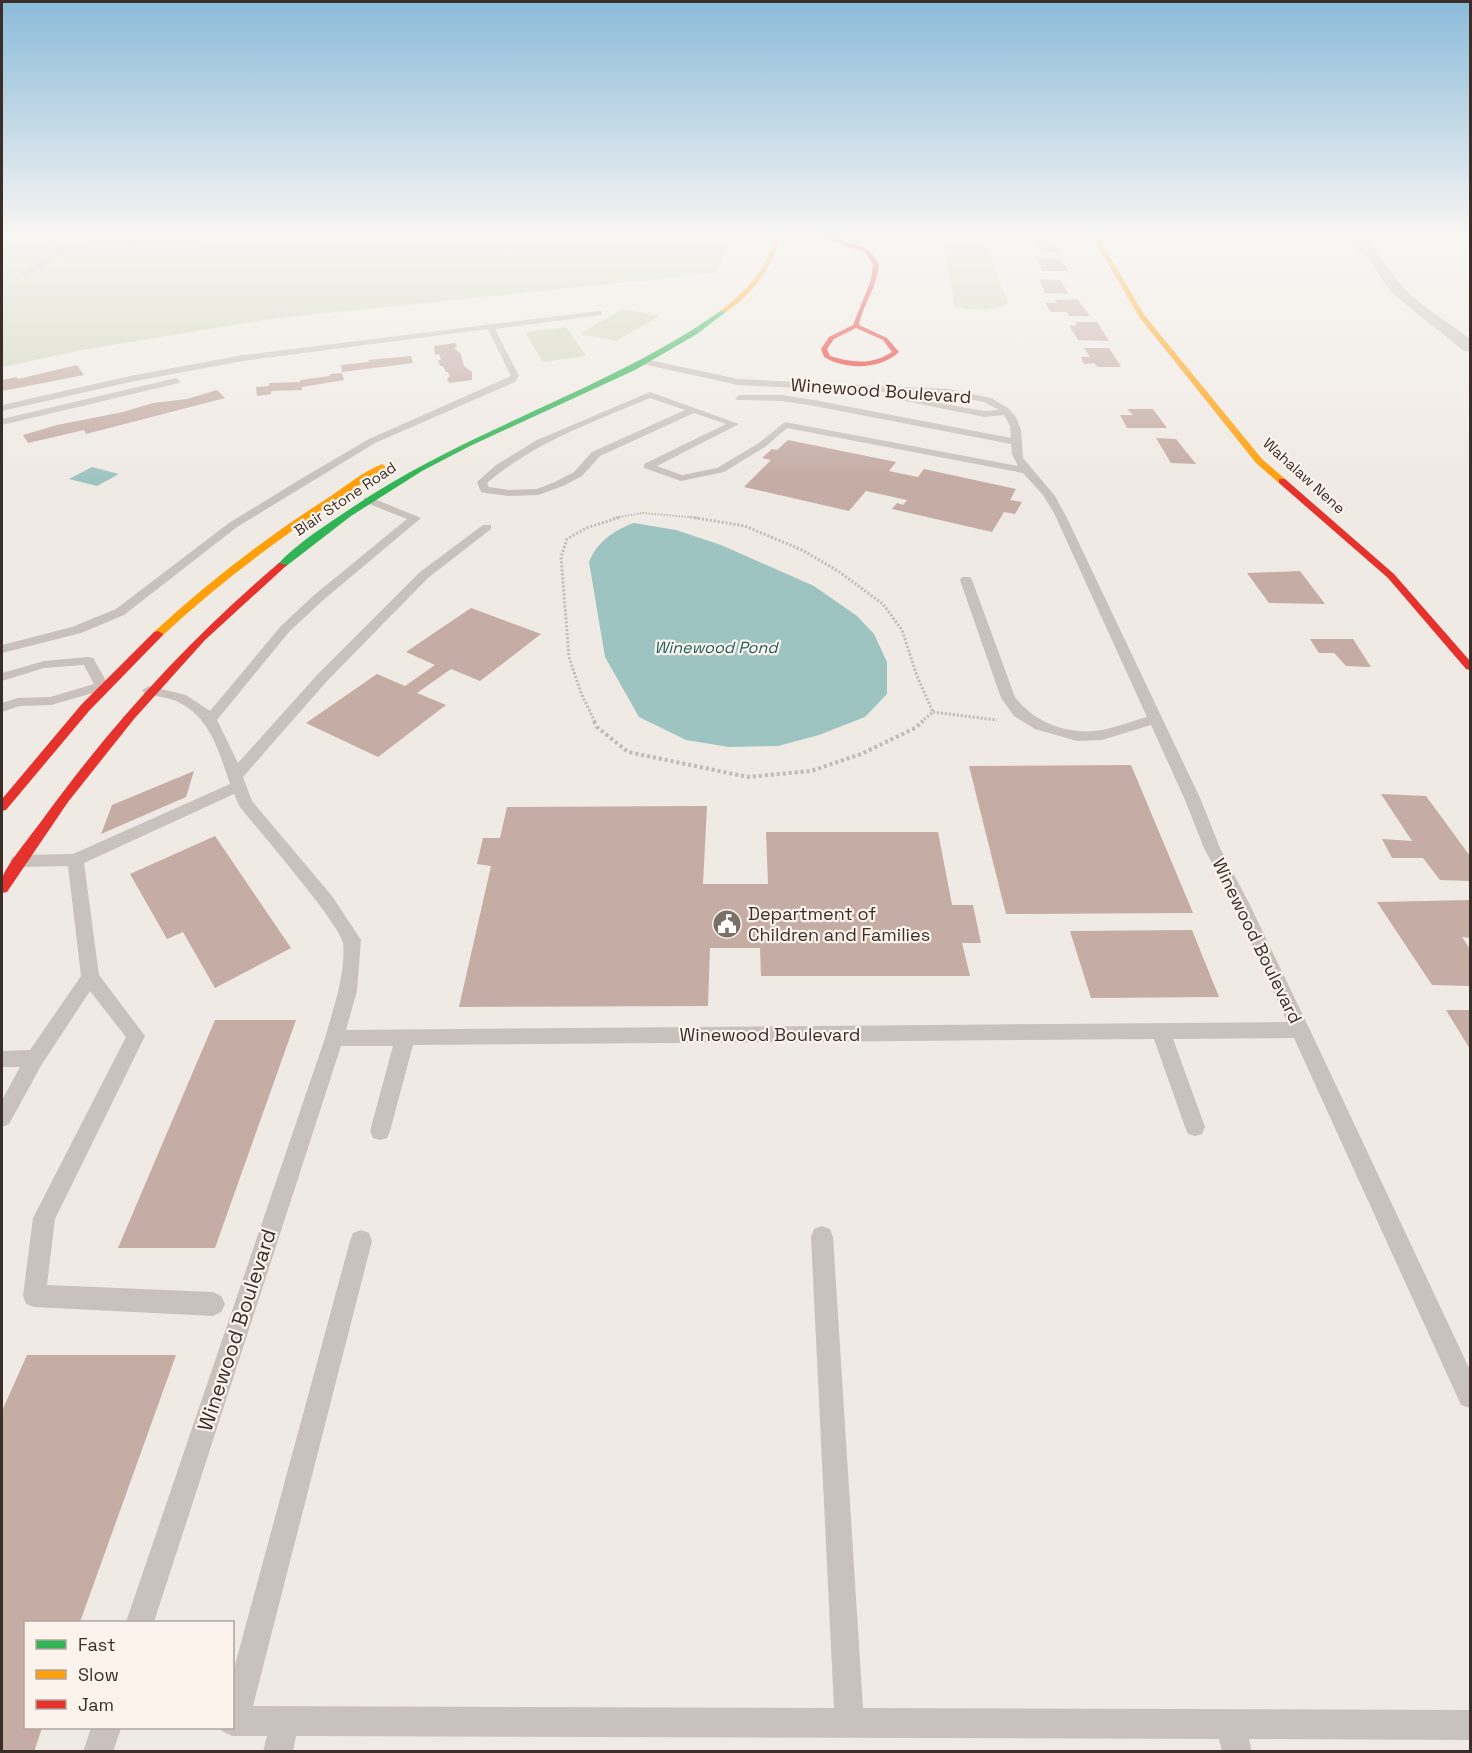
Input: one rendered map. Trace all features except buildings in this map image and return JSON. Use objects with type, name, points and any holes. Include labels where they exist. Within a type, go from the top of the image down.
[{"type":"main road","name":"Blair Stone Road","points":[[2,888],[18,861],[137,689],[191,645],[246,593],[307,544],[368,500],[431,462],[494,429],[645,362],[696,332],[715,317]]},
{"type":"main road","points":[[856,317],[856,326]]},
{"type":"main road","name":"Wahalaw Nene","points":[[1143,317],[1259,461],[1359,545],[1391,576],[1470,667]]},
{"type":"main road","points":[[856,326],[885,339],[894,346],[896,352],[891,358],[867,363],[852,363],[827,357],[824,349],[831,338],[856,326]]},
{"type":"main road","points":[[619,356],[645,362]]},
{"type":"main road","name":"Blair Stone Road","points":[[2,807],[46,749],[102,686],[186,606],[266,542],[340,491],[391,462]]},
{"type":"main road","points":[[340,491],[368,500]]},
{"type":"main road","points":[[102,686],[137,689]]},
{"type":"street","points":[[1431,317],[1470,347]]},
{"type":"lane","points":[[2,408],[226,365],[310,357],[309,349],[567,317]]},
{"type":"lane","points":[[2,649],[75,632],[112,617],[233,525],[312,476],[372,441],[512,380],[515,376],[490,326]]},
{"type":"lane","name":"Winewood Boulevard","points":[[334,1038],[1301,1030],[1241,903],[1212,848],[1193,800],[1072,539],[1050,497],[1018,458],[1016,427],[1007,412],[980,397],[949,392],[733,381],[645,362]]},
{"type":"lane","points":[[2,422],[226,365]]},
{"type":"lane","points":[[733,381],[742,403],[782,398],[1016,442]]},
{"type":"lane","points":[[693,410],[596,454],[578,474],[538,492],[509,493],[485,490],[482,482],[496,468],[537,444],[650,395],[734,424],[648,466],[681,478],[720,470],[762,445],[785,425],[1029,471]]},
{"type":"lane","points":[[890,397],[984,414],[1007,412]]},
{"type":"lane","points":[[724,420],[734,414]]},
{"type":"lane","points":[[210,720],[285,629],[415,518],[368,500]]},
{"type":"lane","points":[[18,861],[75,860],[237,781],[322,678],[424,575],[487,527]]},
{"type":"lane","points":[[966,580],[1008,698],[1019,713],[1040,726],[1077,736],[1102,735],[1156,719]]},
{"type":"lane","points":[[2,677],[24,668],[88,661],[102,686],[51,701],[18,702],[2,708]]},
{"type":"lane","name":"Winewood Boulevard","points":[[137,689],[181,698],[208,716],[225,748],[245,803],[326,901],[352,940],[348,991],[334,1038],[141,1621]]},
{"type":"lane","points":[[75,860],[90,977],[136,1036],[44,1218],[34,1296],[213,1304]]},
{"type":"lane","points":[[2,1118],[35,1058],[90,977]]},
{"type":"lane","points":[[1301,1030],[1470,1396]]},
{"type":"lane","points":[[1161,1032],[1195,1127]]},
{"type":"lane","points":[[380,1131],[405,1038]]},
{"type":"lane","points":[[2,1059],[35,1058]]},
{"type":"lane","points":[[822,1237],[849,1722]]},
{"type":"lane","points":[[361,1241],[234,1721],[1470,1725]]},
{"type":"lane","points":[[278,1752],[285,1721]]},
{"type":"lane","points":[[1230,1723],[1237,1752]]},
{"type":"lane","points":[[98,1752],[106,1729]]},
{"type":"path","points":[[933,712],[916,676],[902,630],[883,604],[838,571],[802,550],[745,525],[686,516],[643,513],[614,518],[567,539],[561,557],[564,625],[569,657],[581,693],[597,727],[628,752],[748,777],[811,771],[861,754],[915,728],[933,712],[1040,726]]},
{"type":"green space","points":[[2,317],[291,317],[82,350],[2,367]]},
{"type":"green space","points":[[610,317],[658,317],[616,341],[580,334]]},
{"type":"green space","points":[[566,327],[586,356],[543,362],[525,332]]},
{"type":"water","points":[[92,467],[119,474],[97,486],[69,479]]},
{"type":"water","name":"Winewood Pond","points":[[634,523],[676,530],[721,545],[814,586],[857,616],[874,634],[887,662],[887,694],[865,717],[819,735],[778,746],[729,747],[686,740],[639,717],[605,657],[589,562],[601,543],[620,529]]},
{"type":"traffic: fast","points":[[282,565],[348,514],[419,469],[469,443],[632,368],[664,351],[716,317]]},
{"type":"traffic: slow","points":[[1142,317],[1259,461],[1282,481]]},
{"type":"traffic: slow","points":[[158,634],[210,587],[266,545],[382,467]]},
{"type":"traffic: jam","points":[[856,326],[857,317]]},
{"type":"traffic: jam","points":[[856,326],[885,339],[896,352],[880,361],[863,364],[827,357],[824,349],[831,338],[856,326]]},
{"type":"traffic: jam","points":[[1282,481],[1391,576],[1470,667]]},
{"type":"traffic: jam","points":[[2,888],[64,799],[130,716],[202,638],[282,565]]},
{"type":"traffic: jam","points":[[2,807],[85,708],[158,634]]},
{"type":"place","name":"Department of Children and Families","points":[[727,924]]}]
